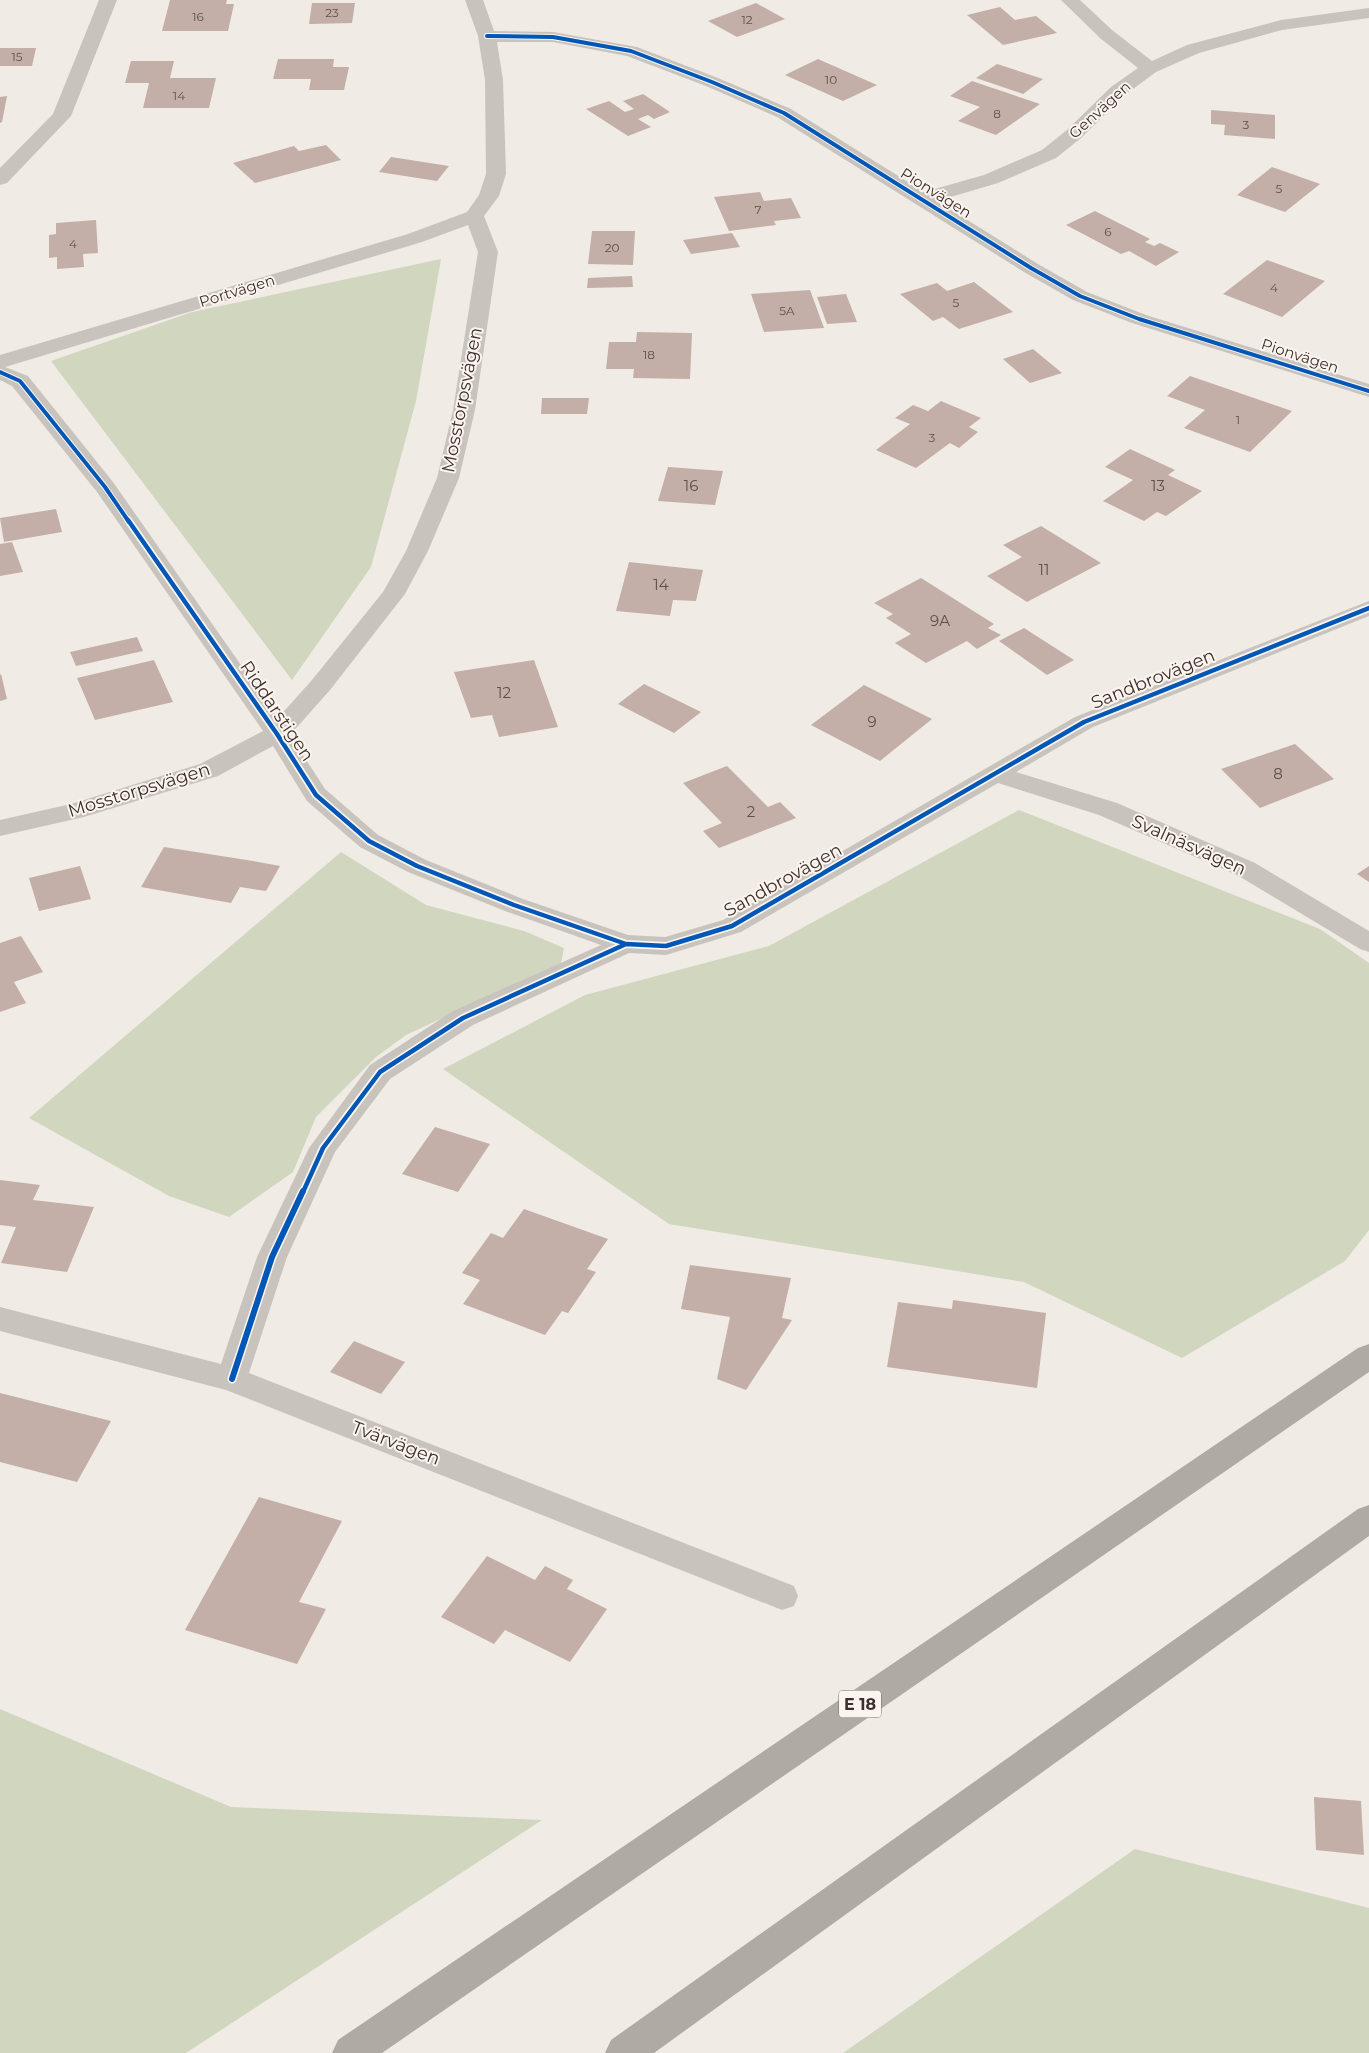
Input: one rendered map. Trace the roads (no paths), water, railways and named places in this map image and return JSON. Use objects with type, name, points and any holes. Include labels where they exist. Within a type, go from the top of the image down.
[{"type":"highway","name":"E 18","points":[[351,2053],[1369,1356]]},
{"type":"highway","points":[[624,2053],[1369,1518]]},
{"type":"street","points":[[0,179],[62,116],[108,0]]},
{"type":"street","points":[[474,0],[487,36],[494,80],[496,174],[490,196],[474,216]]},
{"type":"street","points":[[1070,0],[1106,34],[1150,68]]},
{"type":"street","name":"Genvägen","points":[[922,198],[991,179],[1049,154],[1074,134],[1118,90],[1150,68],[1194,49],[1281,25],[1369,14]]},
{"type":"street","name":"Pionvägen","points":[[487,36],[553,37],[631,51],[784,113],[1031,268],[1080,296],[1139,319],[1369,391]]},
{"type":"street","name":"Portvägen","points":[[0,362],[415,238],[474,216]]},
{"type":"street","name":"Mosstorpsvägen","points":[[0,828],[75,811],[209,770],[278,734],[321,685],[393,594],[417,551],[448,478],[464,410],[488,252],[474,216]]},
{"type":"street","name":"Riddarstigen","points":[[0,372],[20,381],[105,487],[278,734],[316,795],[369,841],[417,866],[514,905],[626,944]]},
{"type":"street","name":"Sandbrovägen","points":[[232,1379],[272,1257],[322,1148],[380,1072],[463,1018],[626,944],[666,946],[732,926],[1084,722],[1369,608]]},
{"type":"street","name":"Svalnäsvägen","points":[[996,774],[1108,809],[1246,870],[1369,943]]},
{"type":"street","name":"Tvärvägen","points":[[0,1319],[232,1379],[782,1596]]}]
